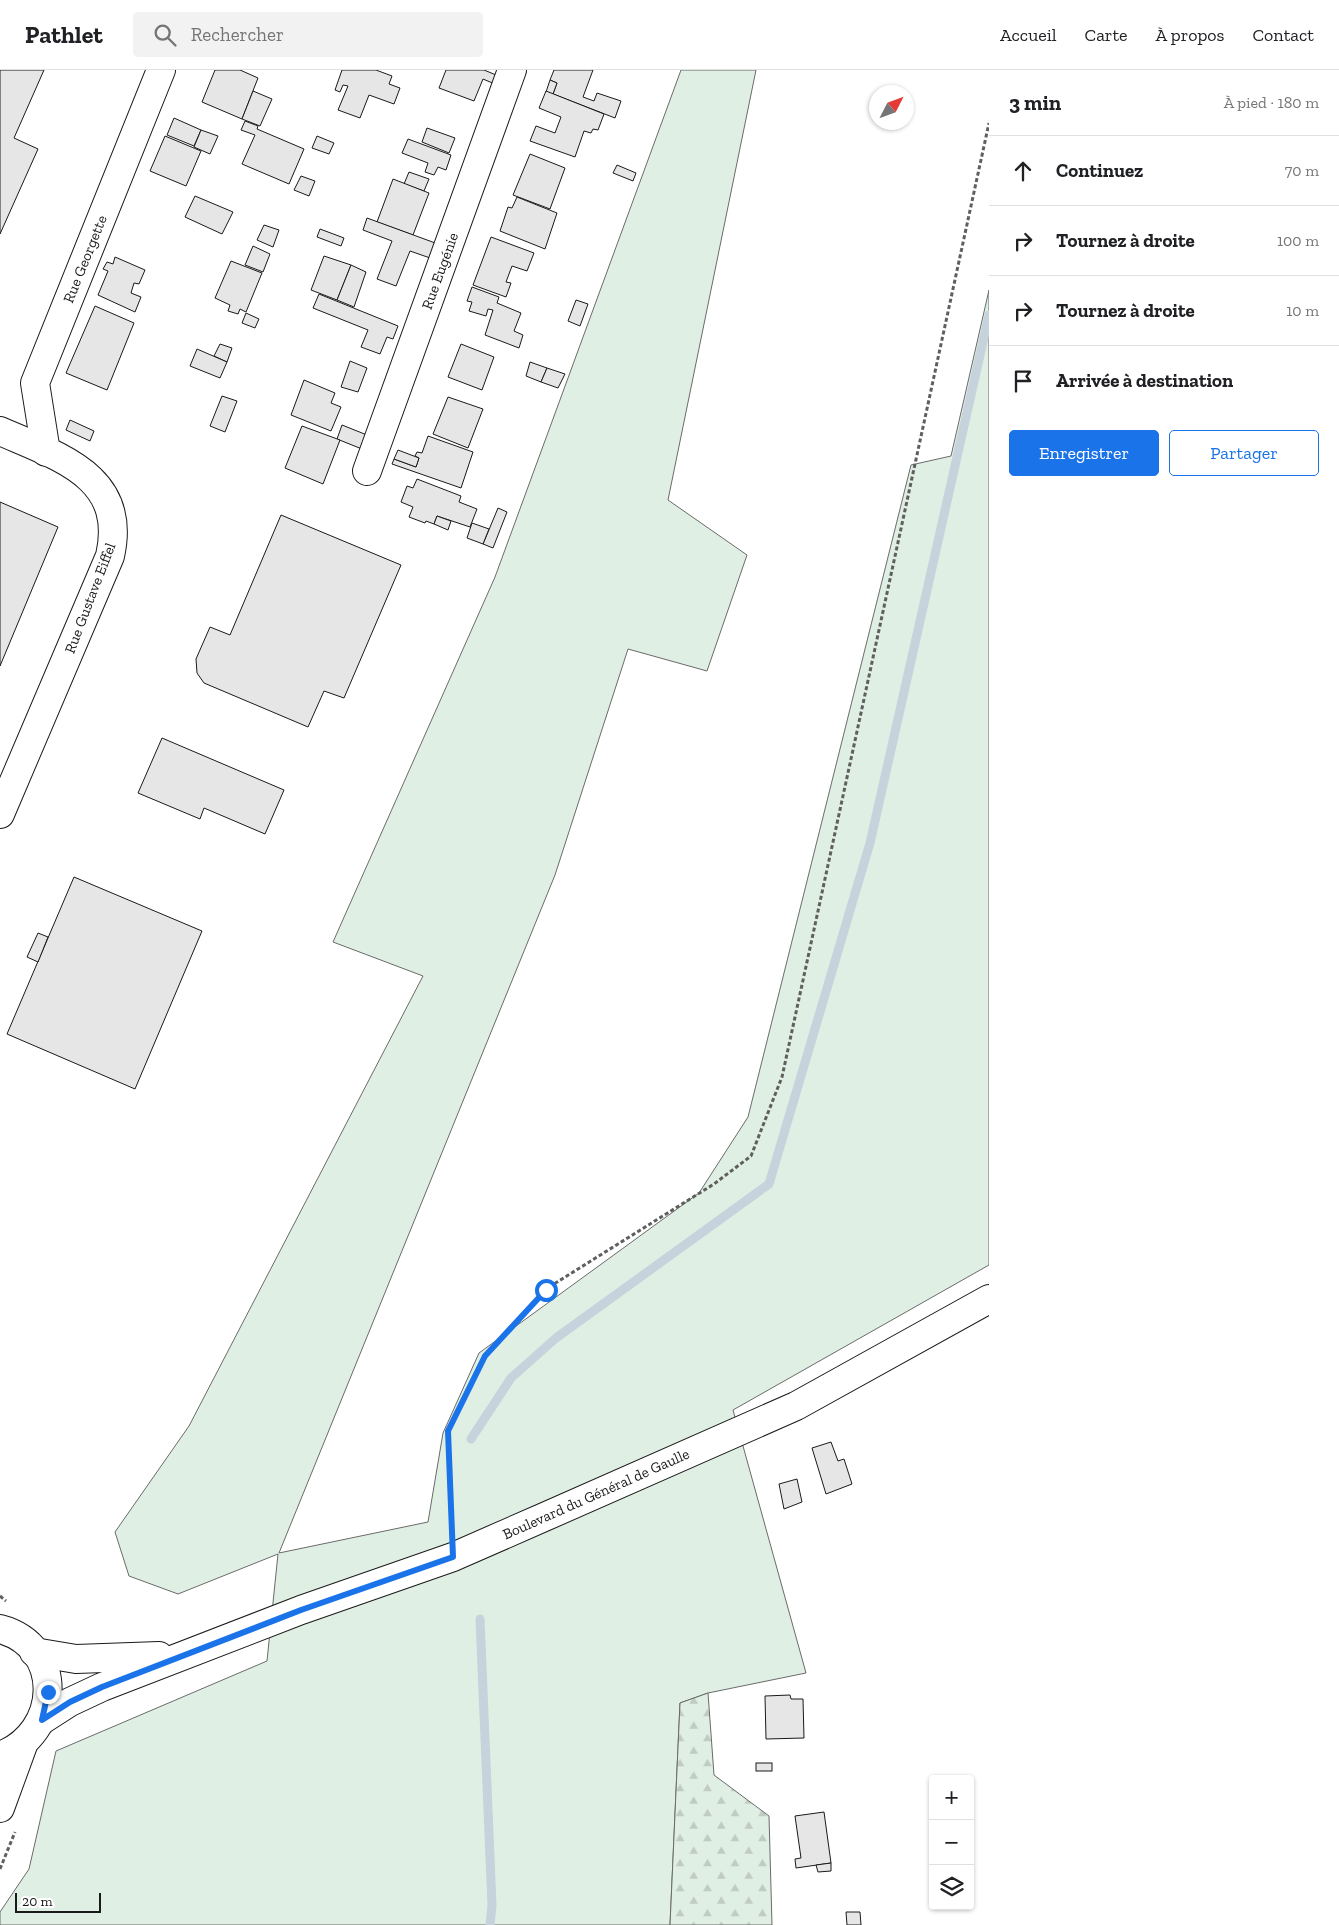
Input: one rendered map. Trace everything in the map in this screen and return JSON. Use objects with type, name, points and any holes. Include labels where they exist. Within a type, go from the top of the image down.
[{"type":"street","name":"Rue Georgette","points":[[46,452],[35,383],[161,70]]},
{"type":"street","name":"Rue Eugénie","points":[[367,471],[512,70]]},
{"type":"street","name":"Rue Gustave Eiffel","points":[[0,431],[71,464],[95,481],[108,504],[114,536],[110,556],[0,814]]},
{"type":"street","name":"Boulevard du Général de Gaulle","points":[[42,1720],[70,1702],[102,1687],[186,1654],[453,1557],[796,1406],[989,1298]]},
{"type":"street","points":[[1,1628],[26,1642],[34,1652],[42,1664],[48,1692],[42,1720],[34,1734],[11,1750],[8,1818]]},
{"type":"street","name":"Boulevard du Général de Gaulle","points":[[34,1652],[76,1660],[186,1654]]},
{"type":"path","points":[[453,1557],[448,1431],[485,1356],[546,1290],[714,1184],[751,1156],[782,1078],[989,123]]},
{"type":"path","points":[[0,1869],[8,1818]]},
{"type":"green space","points":[[681,70],[756,70],[668,500],[747,555],[707,671],[628,649],[555,875],[279,1553],[428,1522],[443,1433],[479,1353],[699,1193],[748,1117],[911,465],[951,456],[989,290],[989,1265],[733,1410],[806,1673],[708,1693],[680,1703],[670,1925],[0,1925],[0,1912],[29,1869],[56,1751],[267,1661],[278,1554],[178,1594],[129,1576],[115,1532],[189,1426],[423,976],[333,942],[495,577]]},
{"type":"green space","points":[[708,1693],[714,1775],[769,1816],[772,1925],[670,1925],[680,1703]]},
{"type":"building","points":[[0,70],[44,70],[14,138],[38,149],[0,234]]},
{"type":"building","points":[[215,70],[240,70],[258,78],[242,119],[202,102]]},
{"type":"building","points":[[342,70],[376,70],[392,76],[389,84],[400,88],[394,104],[369,95],[360,118],[338,110],[348,86],[343,85],[340,92],[335,90]]},
{"type":"building","points":[[446,70],[484,70],[501,77],[497,85],[483,79],[474,101],[439,88]]},
{"type":"building","points":[[554,70],[593,70],[583,97],[594,101],[597,93],[621,101],[615,118],[553,94],[557,83],[550,80]]},
{"type":"building","points":[[550,80],[557,83],[553,94],[546,92]]},
{"type":"building","points":[[253,91],[272,99],[260,126],[242,119]]},
{"type":"building","points":[[546,91],[604,114],[598,130],[593,129],[591,133],[584,131],[575,157],[530,141],[536,126],[555,133],[561,117],[539,108]]},
{"type":"building","points":[[174,118],[201,130],[194,146],[167,135]]},
{"type":"building","points":[[245,121],[258,126],[257,129],[304,149],[289,184],[242,164],[255,135],[241,130]]},
{"type":"building","points":[[427,128],[455,138],[449,153],[422,142]]},
{"type":"building","points":[[201,130],[218,136],[210,154],[194,147]]},
{"type":"building","points":[[165,136],[201,151],[186,186],[150,171]]},
{"type":"building","points":[[317,136],[334,143],[329,154],[312,148]]},
{"type":"building","points":[[408,139],[451,155],[446,170],[438,167],[434,175],[425,172],[428,163],[402,153]]},
{"type":"building","points":[[530,154],[565,168],[550,209],[513,195]]},
{"type":"building","points":[[617,165],[636,173],[633,181],[613,173]]},
{"type":"building","points":[[409,172],[429,179],[424,191],[404,184]]},
{"type":"building","points":[[301,176],[315,181],[309,196],[294,190]]},
{"type":"building","points":[[393,179],[429,193],[413,235],[377,222]]},
{"type":"building","points":[[195,196],[233,212],[222,234],[185,217]]},
{"type":"building","points":[[517,197],[557,213],[545,249],[500,231],[508,207],[512,208]]},
{"type":"building","points":[[367,218],[438,244],[433,259],[410,251],[396,286],[377,279],[392,241],[363,230]]},
{"type":"building","points":[[264,225],[279,230],[273,247],[257,240]]},
{"type":"building","points":[[320,229],[344,238],[341,246],[317,237]]},
{"type":"building","points":[[491,237],[534,253],[527,271],[512,266],[506,282],[511,283],[506,297],[473,285]]},
{"type":"building","points":[[253,246],[270,254],[263,272],[245,265]]},
{"type":"building","points":[[324,256],[351,265],[337,300],[311,290]]},
{"type":"building","points":[[115,257],[145,270],[139,284],[134,283],[131,293],[141,297],[135,312],[98,295],[108,271],[103,269],[107,262],[113,264]]},
{"type":"building","points":[[231,261],[262,273],[246,312],[240,309],[238,314],[228,311],[230,305],[215,298]]},
{"type":"building","points":[[351,265],[366,272],[354,307],[337,300]]},
{"type":"building","points":[[472,287],[499,297],[497,303],[521,313],[514,331],[523,335],[519,348],[485,335],[493,310],[488,309],[486,316],[469,311],[472,302],[467,301]]},
{"type":"building","points":[[319,294],[398,326],[393,339],[387,337],[380,354],[361,347],[368,330],[313,308]]},
{"type":"building","points":[[576,300],[588,304],[580,326],[568,321]]},
{"type":"building","points":[[95,306],[134,323],[107,390],[66,373]]},
{"type":"building","points":[[246,313],[259,319],[255,328],[242,323]]},
{"type":"building","points":[[220,344],[232,348],[227,362],[214,356]]},
{"type":"building","points":[[461,344],[494,357],[482,390],[448,377]]},
{"type":"building","points":[[197,349],[227,362],[220,378],[190,366]]},
{"type":"building","points":[[350,361],[367,368],[358,392],[341,387]]},
{"type":"building","points":[[530,362],[547,368],[541,382],[526,376]]},
{"type":"building","points":[[547,368],[565,374],[558,388],[541,382]]},
{"type":"building","points":[[304,380],[335,393],[331,403],[341,407],[331,431],[291,415]]},
{"type":"building","points":[[222,396],[237,401],[225,432],[210,426]]},
{"type":"building","points":[[448,397],[483,409],[468,448],[433,434]]},
{"type":"building","points":[[70,420],[94,431],[90,441],[66,430]]},
{"type":"building","points":[[342,425],[367,435],[362,449],[337,439]]},
{"type":"building","points":[[302,426],[340,440],[323,484],[285,468]]},
{"type":"building","points":[[428,436],[473,452],[461,488],[392,464],[394,459],[416,467],[419,458],[415,456],[417,452],[422,453]]},
{"type":"building","points":[[398,450],[419,458],[416,467],[394,459]]},
{"type":"building","points":[[417,479],[461,496],[459,502],[477,509],[470,527],[437,516],[434,524],[409,517],[413,507],[401,502],[407,486],[413,488]]},
{"type":"building","points":[[0,502],[58,527],[0,666]]},
{"type":"building","points":[[498,508],[507,512],[493,548],[483,544]]},
{"type":"building","points":[[281,515],[401,565],[344,698],[324,691],[308,727],[204,683],[197,673],[196,659],[210,627],[230,635]]},
{"type":"building","points":[[437,516],[451,521],[448,530],[434,524]]},
{"type":"building","points":[[472,523],[489,529],[483,544],[467,538]]},
{"type":"building","points":[[162,738],[284,790],[265,834],[204,808],[200,819],[138,793]]},
{"type":"building","points":[[74,877],[202,931],[135,1089],[7,1034]]},
{"type":"building","points":[[38,933],[48,937],[38,962],[27,957]]},
{"type":"building","points":[[831,1442],[838,1461],[844,1459],[852,1484],[826,1494],[812,1448]]},
{"type":"building","points":[[797,1479],[802,1502],[784,1509],[779,1484]]},
{"type":"building","points":[[790,1695],[791,1699],[803,1699],[804,1738],[766,1739],[765,1696]]},
{"type":"building","points":[[756,1763],[772,1763],[772,1771],[756,1771]]},
{"type":"building","points":[[824,1812],[831,1863],[796,1868],[795,1859],[801,1858],[795,1816]]},
{"type":"building","points":[[831,1863],[831,1871],[818,1872],[816,1865]]},
{"type":"building","points":[[846,1912],[860,1912],[861,1925],[847,1925]]},
{"type":"waterway","points":[[471,1439],[511,1378],[556,1338],[769,1184],[870,843],[989,315]]},
{"type":"waterway","points":[[480,1619],[492,1905],[490,1925]]},
{"type":"route","points":[[48,1692],[47,1706],[42,1720],[70,1702],[102,1687],[301,1610],[453,1557],[448,1431],[485,1356],[546,1290]]}]
